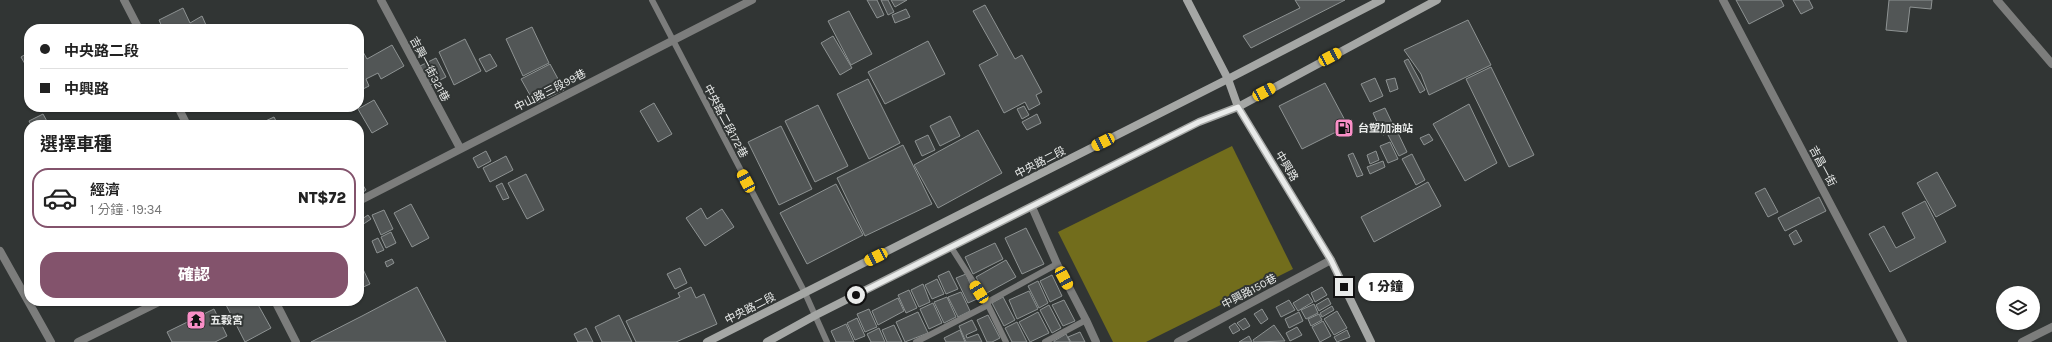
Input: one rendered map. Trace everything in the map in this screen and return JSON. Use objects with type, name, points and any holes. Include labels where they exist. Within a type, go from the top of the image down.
[{"type":"street","points":[[124,0],[136,24]]},
{"type":"street","name":"吉興一街321巷","points":[[381,0],[460,148]]},
{"type":"street","name":"中山路三段99巷","points":[[364,198],[752,0]]},
{"type":"street","name":"中興路","points":[[1187,0],[1228,79],[1238,107],[1331,260],[1371,342]]},
{"type":"street","name":"中央路二段","points":[[707,342],[1228,79],[1381,0]]},
{"type":"street","points":[[767,342],[816,315],[1199,122],[1238,107],[1437,0]]},
{"type":"street","name":"吉昌一街","points":[[1723,0],[1903,342]]},
{"type":"street","points":[[1997,0],[2052,64]]},
{"type":"street","points":[[1032,207],[1057,264],[1096,342]]},
{"type":"street","points":[[0,251],[24,294]]},
{"type":"street","name":"中興路150巷","points":[[1178,342],[1331,260]]},
{"type":"street","points":[[31,306],[51,342]]},
{"type":"street","points":[[78,342],[151,306]]},
{"type":"street","points":[[278,306],[296,342]]},
{"type":"street","points":[[2022,342],[2052,327]]},
{"type":"lane","name":"中央路二段172巷","points":[[652,0],[672,41],[805,293],[827,342]]},
{"type":"lane","points":[[951,247],[987,304],[1006,342]]},
{"type":"lane","points":[[916,342],[1057,264]]},
{"type":"lane","points":[[1045,342],[1086,320]]},
{"type":"shaded area","points":[[1232,146],[1293,269],[1146,342],[1113,342],[1058,232]]},
{"type":"building","points":[[867,0],[877,0],[884,15],[877,18]]},
{"type":"building","points":[[881,0],[888,0],[894,12],[888,15]]},
{"type":"building","points":[[891,0],[907,0],[895,7]]},
{"type":"building","points":[[1295,0],[1345,0],[1251,48],[1243,36],[1300,8]]},
{"type":"building","points":[[1736,0],[1781,0],[1784,6],[1749,24]]},
{"type":"building","points":[[1793,0],[1809,0],[1813,8],[1801,14]]},
{"type":"building","points":[[1889,0],[1932,0],[1931,9],[1910,7],[1907,32],[1886,30]]},
{"type":"building","points":[[985,5],[1015,59],[1022,55],[1042,92],[1036,95],[1040,104],[1029,110],[1025,102],[1004,113],[979,65],[998,55],[973,11]]},
{"type":"building","points":[[183,8],[190,23],[202,16],[206,24],[161,24],[159,20]]},
{"type":"building","points":[[906,9],[910,17],[895,23],[892,15]]},
{"type":"building","points":[[849,11],[872,54],[851,65],[828,21]]},
{"type":"building","points":[[1468,20],[1491,65],[1429,95],[1421,74],[1404,50]]},
{"type":"building","points":[[532,27],[549,63],[523,76],[506,39]]},
{"type":"building","points":[[833,36],[852,68],[840,75],[821,43]]},
{"type":"building","points":[[465,39],[481,71],[454,85],[439,52]]},
{"type":"building","points":[[928,41],[945,74],[885,104],[868,72]]},
{"type":"building","points":[[392,45],[404,66],[381,79],[378,73],[366,79],[369,86],[364,88],[364,54],[367,59]]},
{"type":"building","points":[[490,54],[497,66],[486,72],[479,59]]},
{"type":"building","points":[[24,55],[24,62],[21,57]]},
{"type":"building","points":[[436,58],[446,77],[430,85],[420,66]]},
{"type":"building","points":[[1408,59],[1425,90],[1420,93],[1404,61]]},
{"type":"building","points":[[550,64],[564,90],[535,104],[521,79]]},
{"type":"building","points":[[1491,67],[1534,155],[1509,167],[1466,79]]},
{"type":"building","points":[[1375,78],[1383,96],[1370,102],[1361,84]]},
{"type":"building","points":[[1395,78],[1398,89],[1390,92],[1386,80]]},
{"type":"building","points":[[868,79],[900,143],[869,159],[837,94]]},
{"type":"building","points":[[1325,83],[1348,126],[1302,149],[1279,106]]},
{"type":"building","points":[[374,100],[388,124],[372,133],[360,112],[364,112],[364,106]]},
{"type":"building","points":[[654,103],[672,134],[658,142],[640,111]]},
{"type":"building","points":[[1469,104],[1497,163],[1465,181],[1433,124]]},
{"type":"building","points":[[818,105],[848,166],[815,182],[785,121]]},
{"type":"building","points":[[1024,106],[1029,115],[1022,119],[1017,109]]},
{"type":"building","points":[[1385,108],[1395,129],[1383,135],[1373,113]]},
{"type":"building","points":[[43,114],[46,120],[31,120]]},
{"type":"building","points":[[1037,114],[1041,123],[1027,130],[1022,122]]},
{"type":"building","points":[[950,116],[960,136],[940,146],[930,126]]},
{"type":"building","points":[[274,117],[276,120],[268,120]]},
{"type":"building","points":[[781,126],[812,189],[779,205],[748,142]]},
{"type":"building","points":[[978,130],[1002,173],[938,208],[914,165]]},
{"type":"building","points":[[1397,131],[1407,152],[1399,156],[1388,135]]},
{"type":"building","points":[[1429,134],[1433,140],[1424,145],[1420,138]]},
{"type":"building","points":[[928,135],[935,150],[922,156],[915,141]]},
{"type":"building","points":[[1390,142],[1398,159],[1388,163],[1380,146]]},
{"type":"building","points":[[903,145],[932,204],[865,236],[837,178]]},
{"type":"building","points":[[486,151],[491,161],[478,168],[473,158]]},
{"type":"building","points":[[1376,151],[1379,160],[1370,164],[1367,155]]},
{"type":"building","points":[[1353,153],[1363,175],[1357,177],[1348,155]]},
{"type":"building","points":[[1412,154],[1425,180],[1416,185],[1402,159]]},
{"type":"building","points":[[506,156],[513,170],[490,182],[483,168]]},
{"type":"building","points":[[1383,161],[1385,167],[1370,174],[1367,167]]},
{"type":"building","points":[[1937,172],[1956,206],[1936,217],[1917,183]]},
{"type":"building","points":[[526,174],[544,210],[527,219],[508,183]]},
{"type":"building","points":[[1428,182],[1441,206],[1374,242],[1361,217]]},
{"type":"building","points":[[502,183],[509,198],[503,200],[496,186]]},
{"type":"building","points":[[836,184],[863,235],[807,264],[780,213]]},
{"type":"building","points":[[1765,188],[1778,212],[1768,217],[1755,193]]},
{"type":"building","points":[[1819,197],[1826,211],[1785,231],[1778,218]]},
{"type":"building","points":[[1925,201],[1946,242],[1890,272],[1869,234],[1884,226],[1896,248],[1915,238],[1902,213]]},
{"type":"building","points":[[411,204],[429,238],[412,247],[394,213]]},
{"type":"building","points":[[701,208],[707,219],[722,209],[734,227],[705,246],[686,218]]},
{"type":"building","points":[[384,210],[393,229],[381,235],[372,215]]},
{"type":"building","points":[[368,215],[371,219],[364,224],[364,218]]},
{"type":"building","points":[[1026,228],[1044,264],[1022,274],[1005,238]]},
{"type":"building","points":[[1796,230],[1802,241],[1794,245],[1789,235]]},
{"type":"building","points":[[391,232],[396,243],[386,248],[381,237]]},
{"type":"building","points":[[378,238],[384,250],[377,253],[372,241]]},
{"type":"building","points":[[995,243],[1003,259],[973,274],[965,257]]},
{"type":"building","points":[[392,259],[394,263],[387,267],[385,262]]},
{"type":"building","points":[[1006,260],[1016,277],[985,294],[976,277]]},
{"type":"building","points":[[680,268],[687,283],[675,289],[667,274]]},
{"type":"building","points":[[364,271],[370,284],[364,287]]},
{"type":"building","points":[[949,271],[958,289],[946,294],[938,276]]},
{"type":"building","points":[[966,274],[977,299],[968,303],[956,278]]},
{"type":"building","points":[[1052,275],[1062,296],[1050,302],[1040,281]]},
{"type":"building","points":[[937,279],[944,294],[932,299],[925,285]]},
{"type":"building","points":[[1038,281],[1048,303],[1039,308],[1028,286]]},
{"type":"building","points":[[923,284],[930,302],[919,307],[911,290]]},
{"type":"building","points":[[417,287],[446,342],[311,342],[362,316]]},
{"type":"building","points":[[691,287],[696,298],[704,294],[717,324],[676,342],[636,342],[626,321],[680,297],[678,293]]},
{"type":"building","points":[[1322,287],[1327,295],[1315,302],[1311,293]]},
{"type":"building","points":[[909,290],[917,308],[906,313],[898,295]]},
{"type":"building","points":[[1029,291],[1038,309],[1017,319],[1009,300]]},
{"type":"building","points":[[961,292],[970,311],[958,317],[948,297]]},
{"type":"building","points":[[1308,294],[1313,302],[1298,311],[1293,303]]},
{"type":"building","points":[[947,297],[956,317],[944,323],[934,302]]},
{"type":"building","points":[[1003,297],[1015,320],[1004,326],[992,303]]},
{"type":"building","points":[[898,298],[904,311],[878,325],[872,311]]},
{"type":"building","points":[[1328,298],[1331,304],[1319,311],[1316,305]]},
{"type":"building","points":[[1064,300],[1075,321],[1063,326],[1052,305]]},
{"type":"building","points":[[1289,300],[1295,310],[1281,317],[1276,307]]},
{"type":"building","points":[[933,303],[942,323],[929,329],[920,309]]},
{"type":"building","points":[[1314,304],[1318,313],[1306,319],[1301,310]]},
{"type":"building","points":[[1049,305],[1061,328],[1052,333],[1040,310]]},
{"type":"building","points":[[227,306],[259,306],[271,328],[245,342]]},
{"type":"building","points":[[1332,306],[1334,310],[1322,317],[1320,313]]},
{"type":"building","points":[[214,309],[227,336],[215,342],[172,342],[167,332]]},
{"type":"building","points":[[869,309],[877,327],[865,332],[857,314]]},
{"type":"building","points":[[1262,309],[1268,319],[1261,324],[1254,314]]},
{"type":"building","points":[[1337,311],[1347,328],[1334,335],[1324,319]]},
{"type":"building","points":[[918,312],[928,333],[905,342],[896,322]]},
{"type":"building","points":[[1038,312],[1049,333],[1030,342],[1019,322]]},
{"type":"building","points":[[1299,312],[1303,321],[1289,328],[1285,319]]},
{"type":"building","points":[[1319,314],[1322,320],[1311,326],[1308,319]]},
{"type":"building","points":[[619,315],[632,342],[602,342],[595,327]]},
{"type":"building","points":[[988,315],[1000,338],[992,342],[987,342],[977,320]]},
{"type":"building","points":[[857,318],[865,336],[855,340],[847,323]]},
{"type":"building","points":[[1245,318],[1250,326],[1243,330],[1237,323]]},
{"type":"building","points":[[972,320],[977,330],[966,335],[967,338],[978,334],[982,342],[966,342],[959,326]]},
{"type":"building","points":[[1323,321],[1331,336],[1320,342],[1312,327]]},
{"type":"building","points":[[1017,322],[1027,342],[1012,342],[1005,328]]},
{"type":"building","points":[[1235,323],[1240,330],[1233,334],[1229,327]]},
{"type":"building","points":[[846,324],[854,342],[836,342],[831,331]]},
{"type":"building","points":[[894,325],[902,342],[887,342],[882,330]]},
{"type":"building","points":[[1274,325],[1285,341],[1254,342],[1253,340]]},
{"type":"building","points":[[1297,327],[1302,335],[1290,341],[1286,333]]},
{"type":"building","points":[[586,328],[593,342],[578,342],[574,334]]},
{"type":"building","points":[[879,328],[885,342],[871,342],[867,334]]},
{"type":"building","points":[[960,330],[965,342],[946,342],[944,338]]},
{"type":"building","points":[[1347,330],[1350,337],[1337,342],[1334,337]]},
{"type":"building","points":[[1080,332],[1085,342],[1071,342],[1068,337]]},
{"type":"building","points":[[1066,334],[1070,342],[1054,342],[1054,341]]},
{"type":"building","points":[[1249,336],[1252,342],[1239,342]]},
{"type":"place","name":"台塑加油站","points":[[1344,128]]},
{"type":"place","name":"五榖宮","points":[[196,320]]},
{"type":"route","points":[[856,295],[1199,122],[1238,107],[1331,260],[1344,287]]}]
